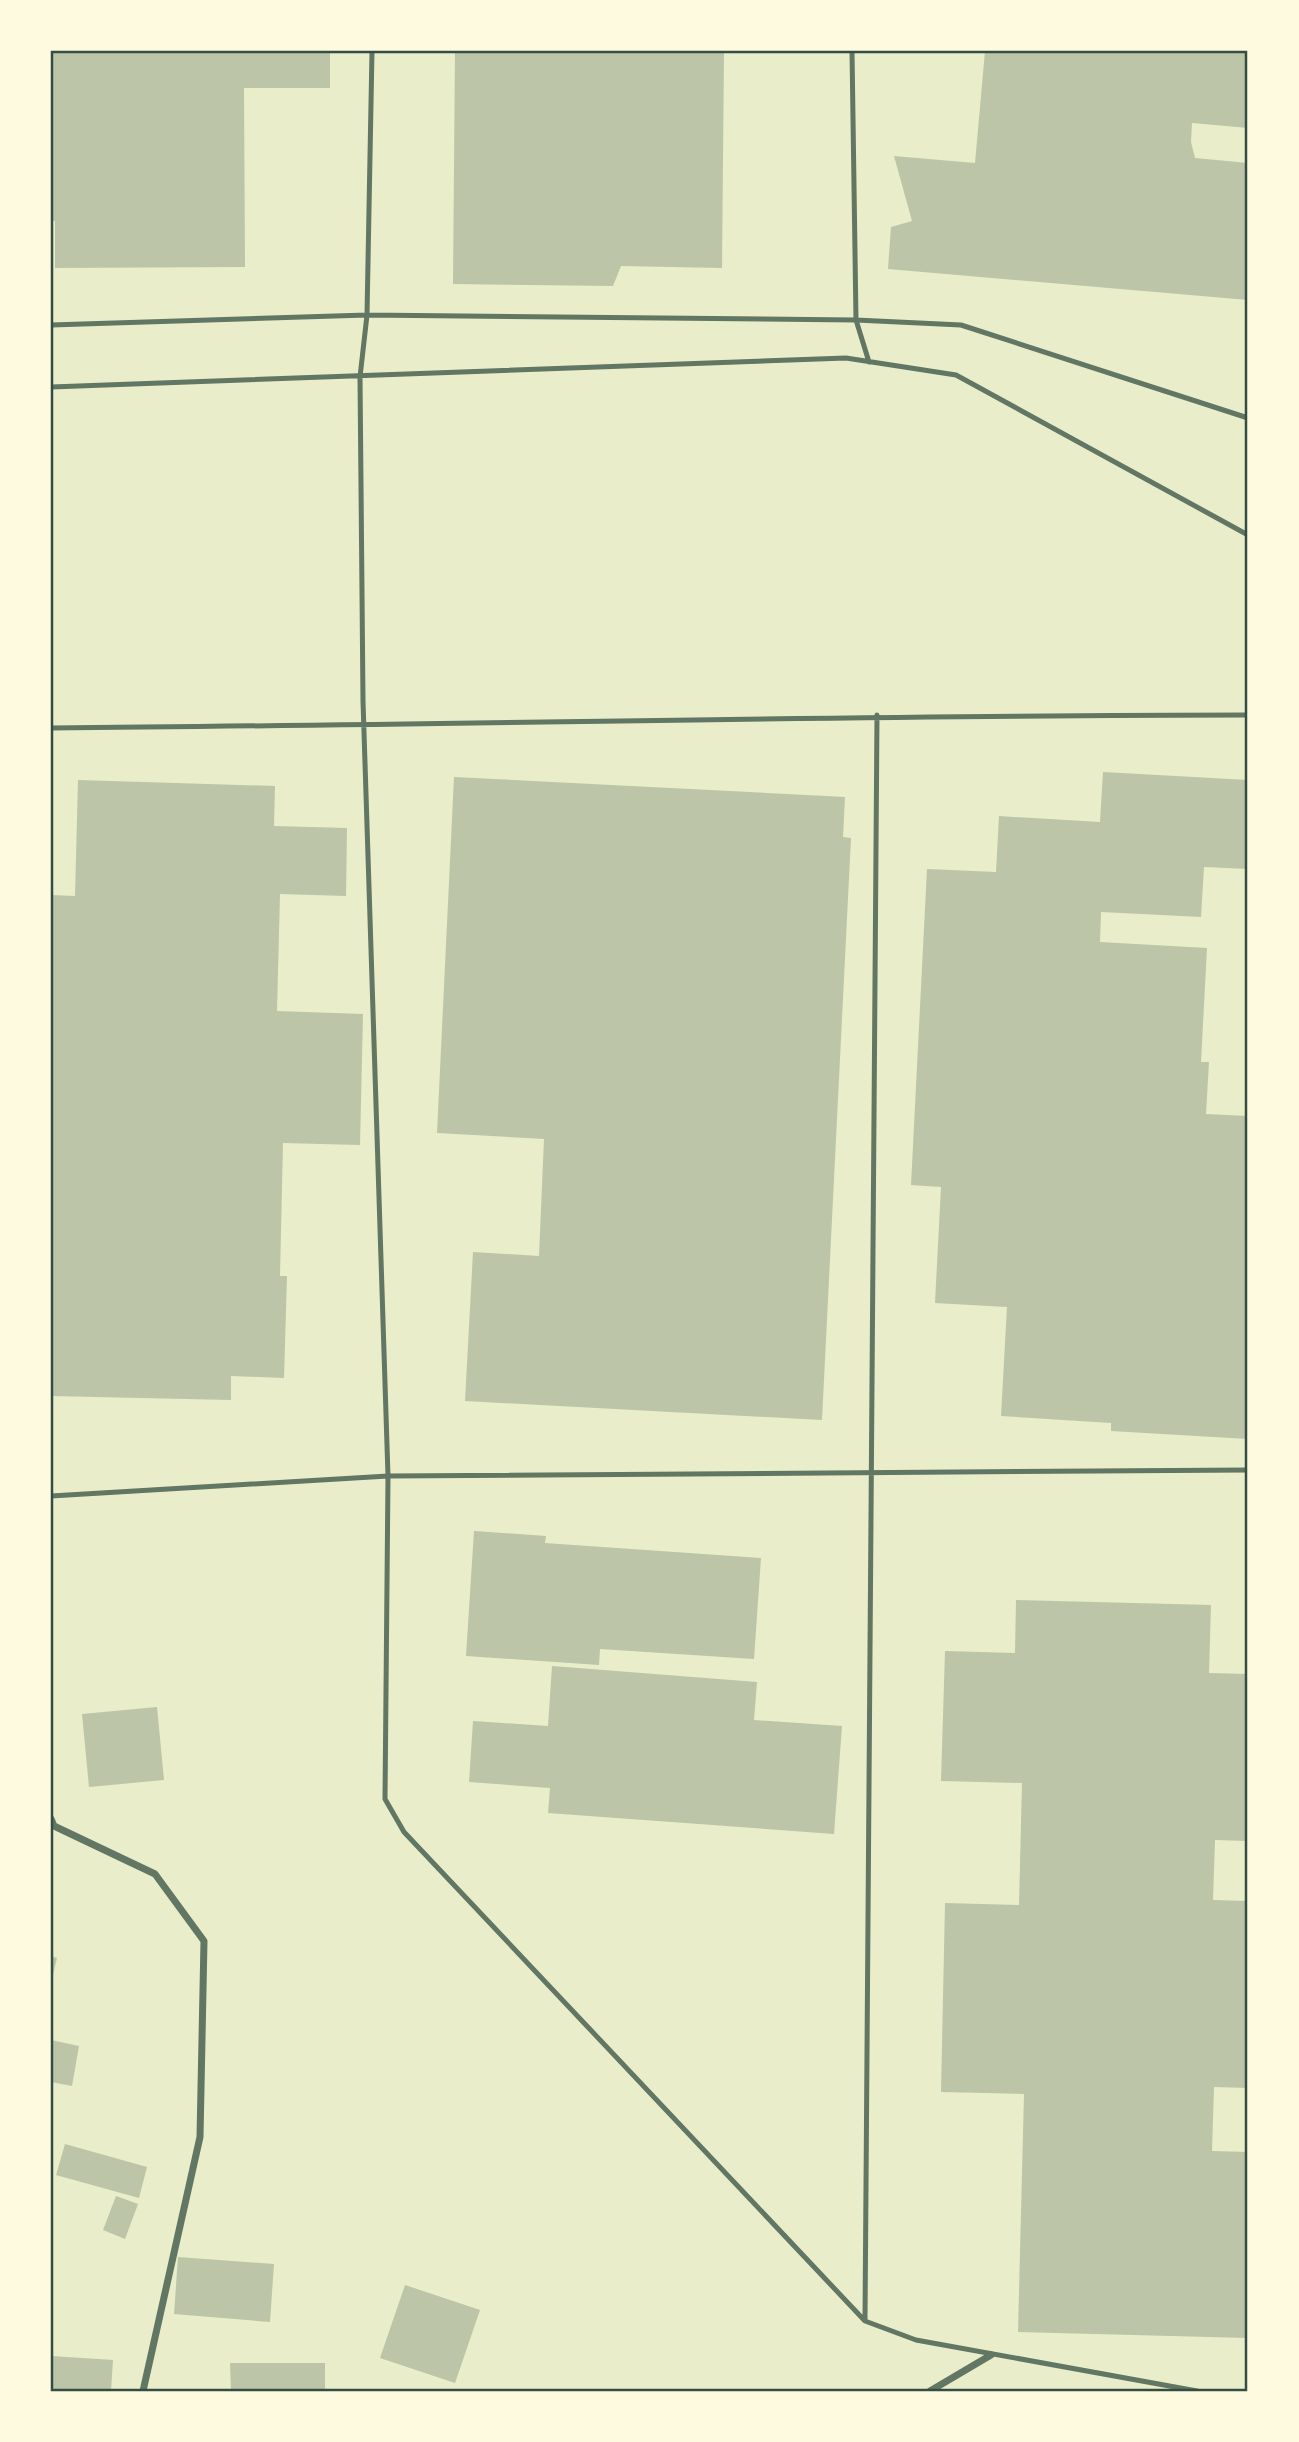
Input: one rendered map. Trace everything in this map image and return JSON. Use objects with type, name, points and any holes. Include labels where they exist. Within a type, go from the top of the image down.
[{"type":"street","points":[[51,1819],[54,1826],[155,1874],[204,1941],[200,2137],[143,2391]]},
{"type":"street","points":[[930,2391],[991,2355]]},
{"type":"lane","points":[[372,51],[367,315],[360,377],[364,726],[388,1476],[385,1799],[414,1842],[865,2321],[916,2340],[1197,2391]]},
{"type":"lane","points":[[852,51],[856,320],[869,362]]},
{"type":"lane","points":[[51,325],[367,315],[856,320],[961,325],[1248,418]]},
{"type":"lane","points":[[51,387],[846,358],[956,375],[1248,535]]},
{"type":"lane","points":[[865,2321],[877,715]]},
{"type":"lane","points":[[51,728],[364,726],[877,715],[1248,715]]},
{"type":"lane","points":[[51,1496],[388,1476],[1248,1469]]},
{"type":"building","points":[[51,51],[330,51],[330,88],[244,88],[245,267],[55,268],[55,221],[51,221]]},
{"type":"building","points":[[455,51],[724,51],[722,268],[621,266],[613,286],[453,284]]},
{"type":"building","points":[[985,51],[1248,51],[1248,128],[1192,123],[1191,142],[1195,158],[1248,163],[1248,300],[888,269],[891,227],[912,221],[894,156],[975,163]]},
{"type":"building","points":[[1103,772],[1248,780],[1248,869],[1204,867],[1201,917],[1101,912],[1100,942],[1207,948],[1201,1062],[1209,1062],[1206,1114],[1248,1116],[1248,1439],[1111,1431],[1111,1423],[1001,1416],[1007,1307],[935,1303],[941,1187],[911,1185],[927,869],[996,872],[999,816],[1100,822]]},
{"type":"building","points":[[454,777],[845,797],[843,837],[851,838],[822,1420],[465,1401],[473,1252],[539,1256],[544,1139],[437,1133]]},
{"type":"building","points":[[78,780],[275,786],[274,826],[347,828],[346,896],[280,894],[277,1011],[363,1014],[360,1145],[283,1143],[280,1276],[287,1276],[284,1378],[231,1376],[231,1400],[51,1396],[51,895],[75,896]]},
{"type":"building","points":[[474,1531],[546,1536],[545,1543],[761,1558],[754,1659],[600,1649],[599,1665],[466,1656]]},
{"type":"building","points":[[1016,1600],[1211,1605],[1209,1673],[1248,1674],[1248,1841],[1215,1840],[1213,1900],[1248,1901],[1248,2088],[1214,2087],[1212,2151],[1248,2152],[1248,2338],[1018,2332],[1024,2094],[941,2092],[945,1903],[1019,1905],[1022,1783],[941,1781],[945,1651],[1015,1653]]},
{"type":"building","points":[[552,1666],[757,1682],[754,1720],[842,1726],[834,1834],[548,1813],[550,1788],[469,1782],[473,1721],[548,1726]]},
{"type":"building","points":[[157,1707],[164,1780],[89,1787],[82,1714]]},
{"type":"building","points":[[51,1956],[57,1958],[52,1979],[51,1979]]},
{"type":"building","points":[[51,2040],[79,2046],[72,2086],[51,2082]]},
{"type":"building","points":[[65,2144],[147,2167],[139,2198],[56,2175]]},
{"type":"building","points":[[116,2196],[138,2204],[125,2239],[103,2230]]},
{"type":"building","points":[[178,2257],[274,2264],[270,2322],[174,2314]]},
{"type":"building","points":[[405,2285],[480,2310],[455,2383],[380,2358]]},
{"type":"building","points":[[51,2356],[113,2360],[111,2391],[51,2391]]},
{"type":"building","points":[[230,2363],[325,2363],[325,2391],[231,2391]]}]
